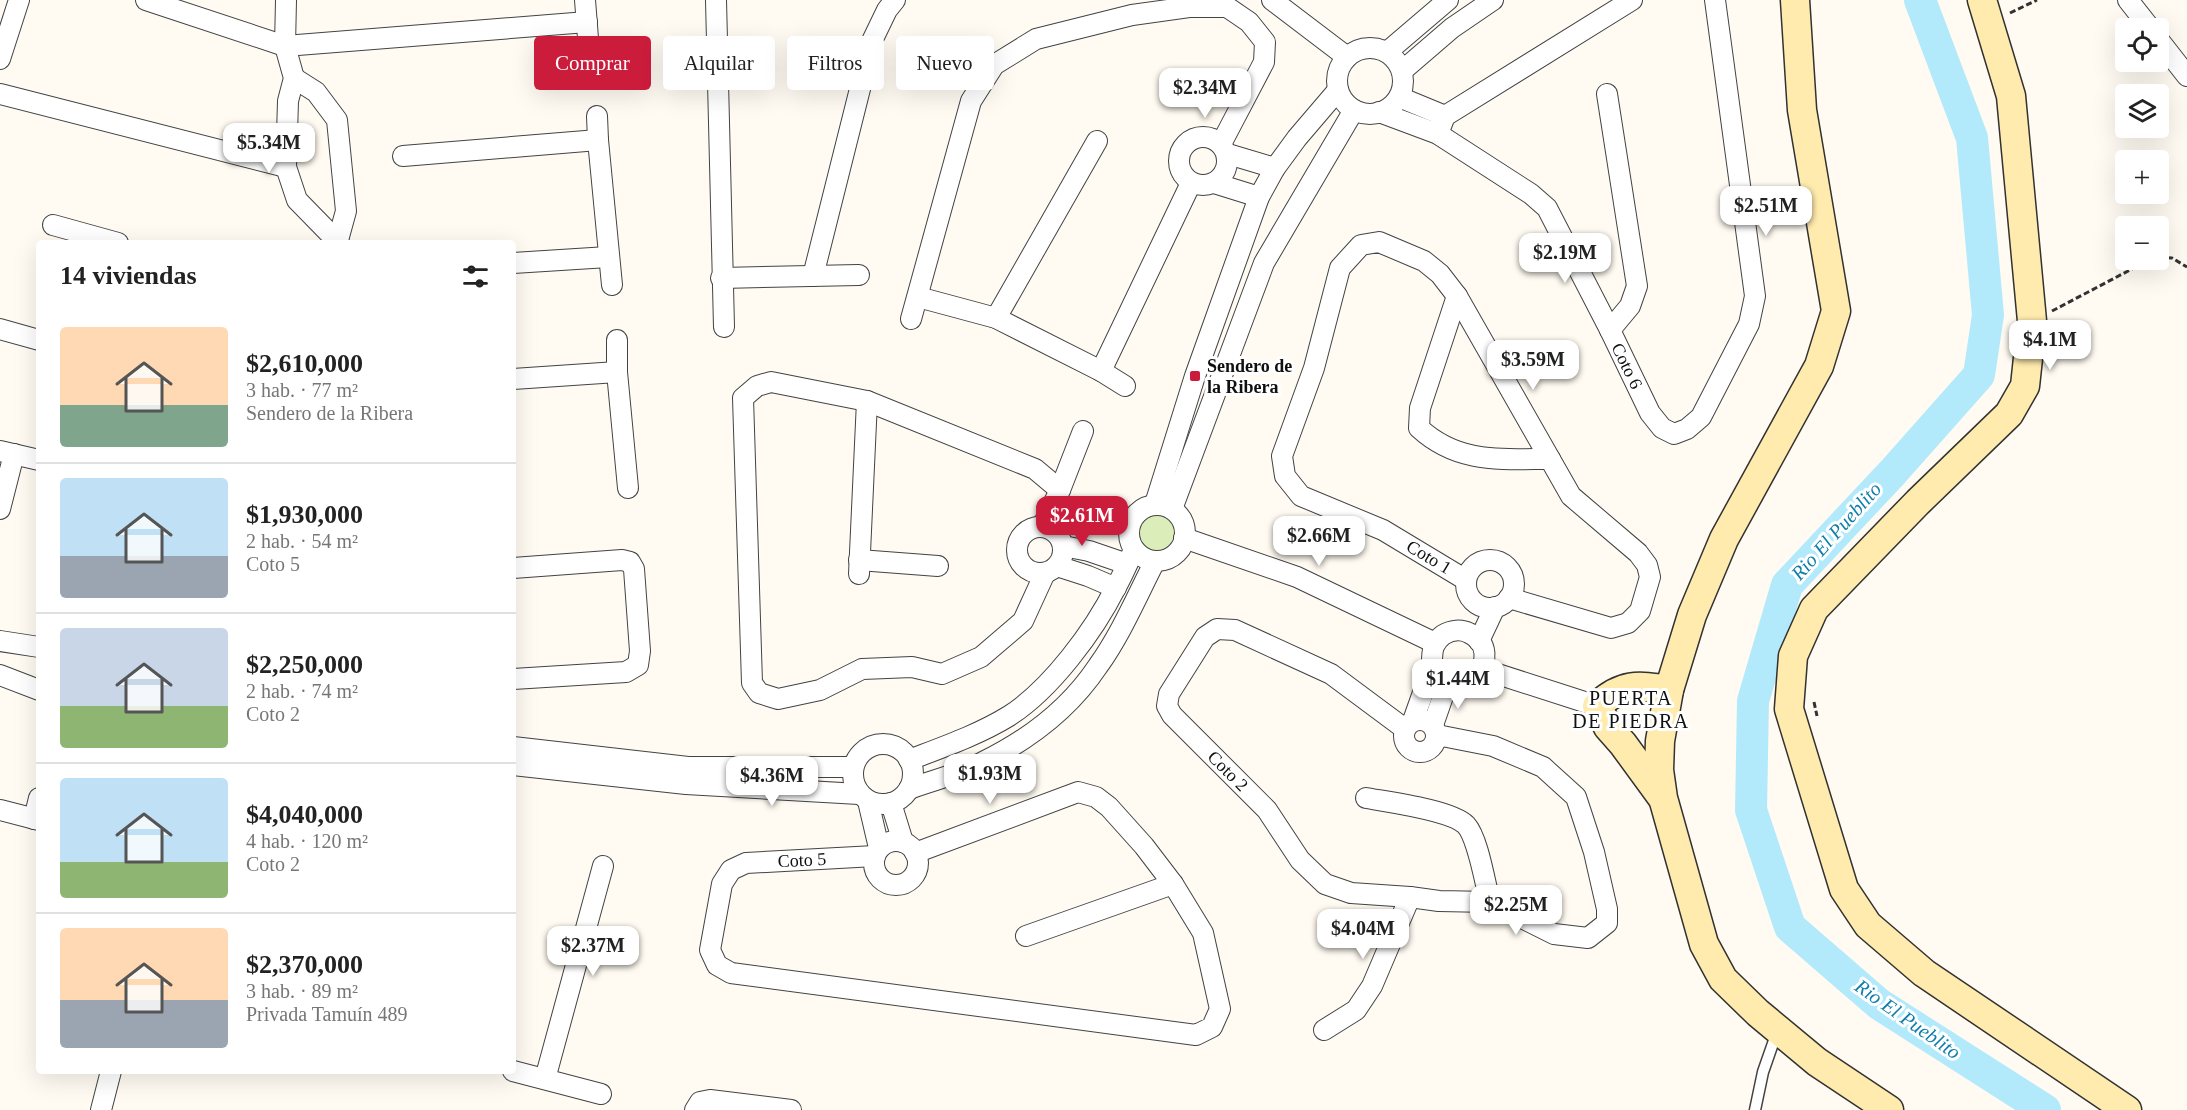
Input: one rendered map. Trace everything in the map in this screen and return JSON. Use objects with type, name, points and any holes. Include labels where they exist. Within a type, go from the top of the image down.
[{"type":"street","points":[[0,59],[19,0]]},
{"type":"street","points":[[149,0],[285,46],[587,22]]},
{"type":"street","points":[[286,0],[285,46],[294,78],[288,101],[286,167],[297,200],[338,240]]},
{"type":"street","points":[[585,0],[588,36]]},
{"type":"street","points":[[716,0],[723,327]]},
{"type":"street","points":[[813,276],[872,41],[887,10],[895,0]]},
{"type":"street","points":[[1272,0],[1347,57]]},
{"type":"street","points":[[1387,52],[1448,0]]},
{"type":"street","points":[[1402,70],[1452,27],[1493,0]]},
{"type":"street","points":[[1379,112],[1441,125],[1632,0]]},
{"type":"street","name":"Coto 6","points":[[1441,125],[1547,208],[1650,413],[1662,428],[1674,434],[1687,429],[1701,417],[1749,324],[1755,296],[1714,0]]},
{"type":"street","points":[[1795,0],[1802,110],[1836,311],[1819,366],[1724,539],[1692,615],[1669,690],[1660,741],[1659,770],[1662,798],[1704,944],[1723,979],[1817,1062],[1889,1110]]},
{"type":"street","points":[[2128,0],[2142,18]]},
{"type":"street","points":[[911,319],[971,101],[994,65],[1036,39],[1132,15],[1189,7],[1227,7],[1249,22],[1265,42],[1264,62],[1225,149],[1224,171],[1214,183]]},
{"type":"street","points":[[1986,11],[2011,96],[2032,321],[2025,386],[2009,414],[1918,502],[1814,609],[1792,656],[1789,709],[1844,889],[1868,925],[1924,973],[2127,1110]]},
{"type":"street","points":[[1373,48],[1387,52],[1402,70],[1403,84],[1399,97],[1391,107],[1379,112],[1367,114],[1354,110],[1344,102],[1338,90],[1338,72],[1347,57],[1359,50],[1373,48]]},
{"type":"street","points":[[2169,53],[2187,76]]},
{"type":"street","points":[[294,78],[316,92],[337,120],[346,211],[339,240]]},
{"type":"street","points":[[1164,507],[1195,376],[1259,197],[1275,168],[1297,138],[1338,90]]},
{"type":"street","points":[[0,94],[286,167]]},
{"type":"street","points":[[1607,94],[1637,286],[1630,306],[1610,330]]},
{"type":"street","points":[[1399,97],[1441,125]]},
{"type":"street","points":[[1164,507],[1264,263],[1354,110]]},
{"type":"street","points":[[597,116],[612,285]]},
{"type":"street","points":[[1259,197],[1214,183],[1203,186],[1191,183],[1183,174],[1179,163],[1182,151],[1189,142],[1199,137],[1211,138],[1225,149],[1275,168]]},
{"type":"street","points":[[403,156],[598,140]]},
{"type":"street","points":[[996,318],[1097,141]]},
{"type":"street","points":[[1101,371],[1191,183]]},
{"type":"street","points":[[53,225],[107,240]]},
{"type":"street","name":"Coto 1","points":[[1457,296],[1440,273],[1424,261],[1379,242],[1361,245],[1340,268],[1314,368],[1282,456],[1285,476],[1301,496],[1383,530],[1466,580]]},
{"type":"street","points":[[516,263],[608,257]]},
{"type":"street","points":[[721,278],[859,275]]},
{"type":"street","points":[[1457,296],[1420,408],[1419,428],[1432,441],[1465,456],[1550,459]]},
{"type":"street","points":[[1457,296],[1571,496],[1638,553],[1647,565],[1650,577],[1640,611],[1628,623],[1611,628],[1502,603],[1487,608],[1473,601],[1466,588],[1466,580],[1473,567],[1480,562],[1487,560],[1502,563],[1512,575],[1514,583],[1502,603],[1479,641]]},
{"type":"street","points":[[918,297],[996,318],[1101,371],[1125,386]]},
{"type":"street","points":[[0,329],[36,338]]},
{"type":"street","points":[[617,340],[617,372],[628,488]]},
{"type":"street","points":[[516,380],[617,372]]},
{"type":"street","points":[[1060,490],[1035,469],[867,401],[771,382],[757,386],[743,398],[752,683],[759,693],[778,699],[820,690],[862,669],[912,667],[942,674],[981,657],[1023,621],[1051,570],[1063,556],[1063,546],[1056,532],[1042,527],[1027,531],[1018,544],[1017,552],[1023,566],[1030,571],[1051,570],[1088,576],[1116,588]]},
{"type":"street","points":[[867,401],[860,567],[938,566]]},
{"type":"street","points":[[1042,527],[1060,490],[1083,430]]},
{"type":"street","points":[[0,509],[7,452],[36,459]]},
{"type":"street","points":[[909,760],[970,737],[1010,715],[1041,691],[1074,654],[1116,588],[1131,557],[1128,534],[1133,517],[1146,506],[1164,507],[1183,522],[1182,546],[1170,557],[1155,561],[1144,558],[1131,557],[1089,551],[1063,546]]},
{"type":"street","points":[[1184,538],[1297,577],[1436,643]]},
{"type":"street","points":[[516,568],[622,560],[630,562],[634,569],[640,651],[638,665],[626,672],[516,679]]},
{"type":"street","points":[[909,789],[981,763],[1025,738],[1062,710],[1098,667],[1155,561]]},
{"type":"street","points":[[1455,630],[1473,601]]},
{"type":"street","name":"Coto 2","points":[[1409,725],[1331,674],[1235,630],[1217,629],[1205,637],[1169,694],[1167,706],[1172,715],[1267,810],[1299,860],[1325,884],[1351,893],[1410,897]]},
{"type":"street","points":[[1455,630],[1473,635],[1479,641],[1485,656],[1482,669],[1474,679],[1466,683],[1448,682],[1438,676],[1432,665],[1431,654],[1436,643],[1444,634],[1455,630]]},
{"type":"street","points":[[0,641],[36,647]]},
{"type":"street","points":[[1432,665],[1404,734],[1406,744],[1410,748],[1425,752],[1434,745],[1435,730],[1448,682]]},
{"type":"street","points":[[1482,669],[1597,706],[1608,728],[1623,744],[1662,798]]},
{"type":"street","points":[[0,675],[36,689]]},
{"type":"street","points":[[1597,706],[1613,692],[1623,688],[1642,685],[1669,690]]},
{"type":"street","points":[[1324,1030],[1356,1010],[1372,986],[1410,897],[1438,901],[1490,902],[1554,934],[1588,938],[1607,923],[1608,909],[1594,852],[1576,797],[1543,767],[1493,746],[1435,730],[1426,720],[1409,725]]},
{"type":"street","points":[[1623,744],[1635,745],[1660,741]]},
{"type":"street","points":[[516,761],[686,784],[864,797],[879,804],[891,803],[902,798],[909,789],[913,774],[909,760],[903,752],[894,747],[884,744],[865,750],[853,767],[853,776],[864,797],[877,852],[875,871],[886,882],[893,885],[908,881],[914,875],[918,860],[909,847],[891,803]]},
{"type":"street","points":[[516,761],[688,767],[853,767]]},
{"type":"street","points":[[877,852],[895,841],[909,847],[1078,792],[1096,797],[1109,807],[1144,846],[1173,884],[1026,936]]},
{"type":"street","points":[[1366,798],[1447,815],[1466,825],[1476,847],[1490,902]]},
{"type":"street","points":[[0,810],[36,820]]},
{"type":"street","name":"Coto 5","points":[[877,852],[746,863],[731,870],[722,884],[710,950],[717,964],[731,973],[1196,1035],[1212,1027],[1220,1009],[1203,933],[1173,884]]},
{"type":"street","points":[[545,1080],[603,866]]},
{"type":"street","points":[[516,1072],[601,1094]]},
{"type":"street","points":[[101,1110],[110,1074]]},
{"type":"street","points":[[695,1110],[700,1102],[710,1100],[791,1110]]},
{"type":"lane","points":[[1757,1109],[1763,1072],[1778,1029]]},
{"type":"path","points":[[1986,11],[2037,0]]},
{"type":"path","points":[[2169,258],[2187,267]]},
{"type":"path","points":[[2032,321],[2130,270]]},
{"type":"path","points":[[1813,699],[1818,720]]},
{"type":"green space","points":[[1156,505],[1167,507],[1176,513],[1182,522],[1184,533],[1182,544],[1176,553],[1167,559],[1156,561],[1145,559],[1136,553],[1130,544],[1128,533],[1130,522],[1136,513],[1145,507]]},
{"type":"waterway","name":"Rio El Pueblito","points":[[1920,0],[1972,138],[1988,315],[1979,375],[1893,472],[1787,585],[1753,701],[1751,810],[1790,927],[1879,1004],[2045,1110]]},
{"type":"place","name":"Sendero de la Ribera","points":[[1195,376]]},
{"type":"district","name":"PUERTA DE PIEDRA","points":[[1631,710]]}]
